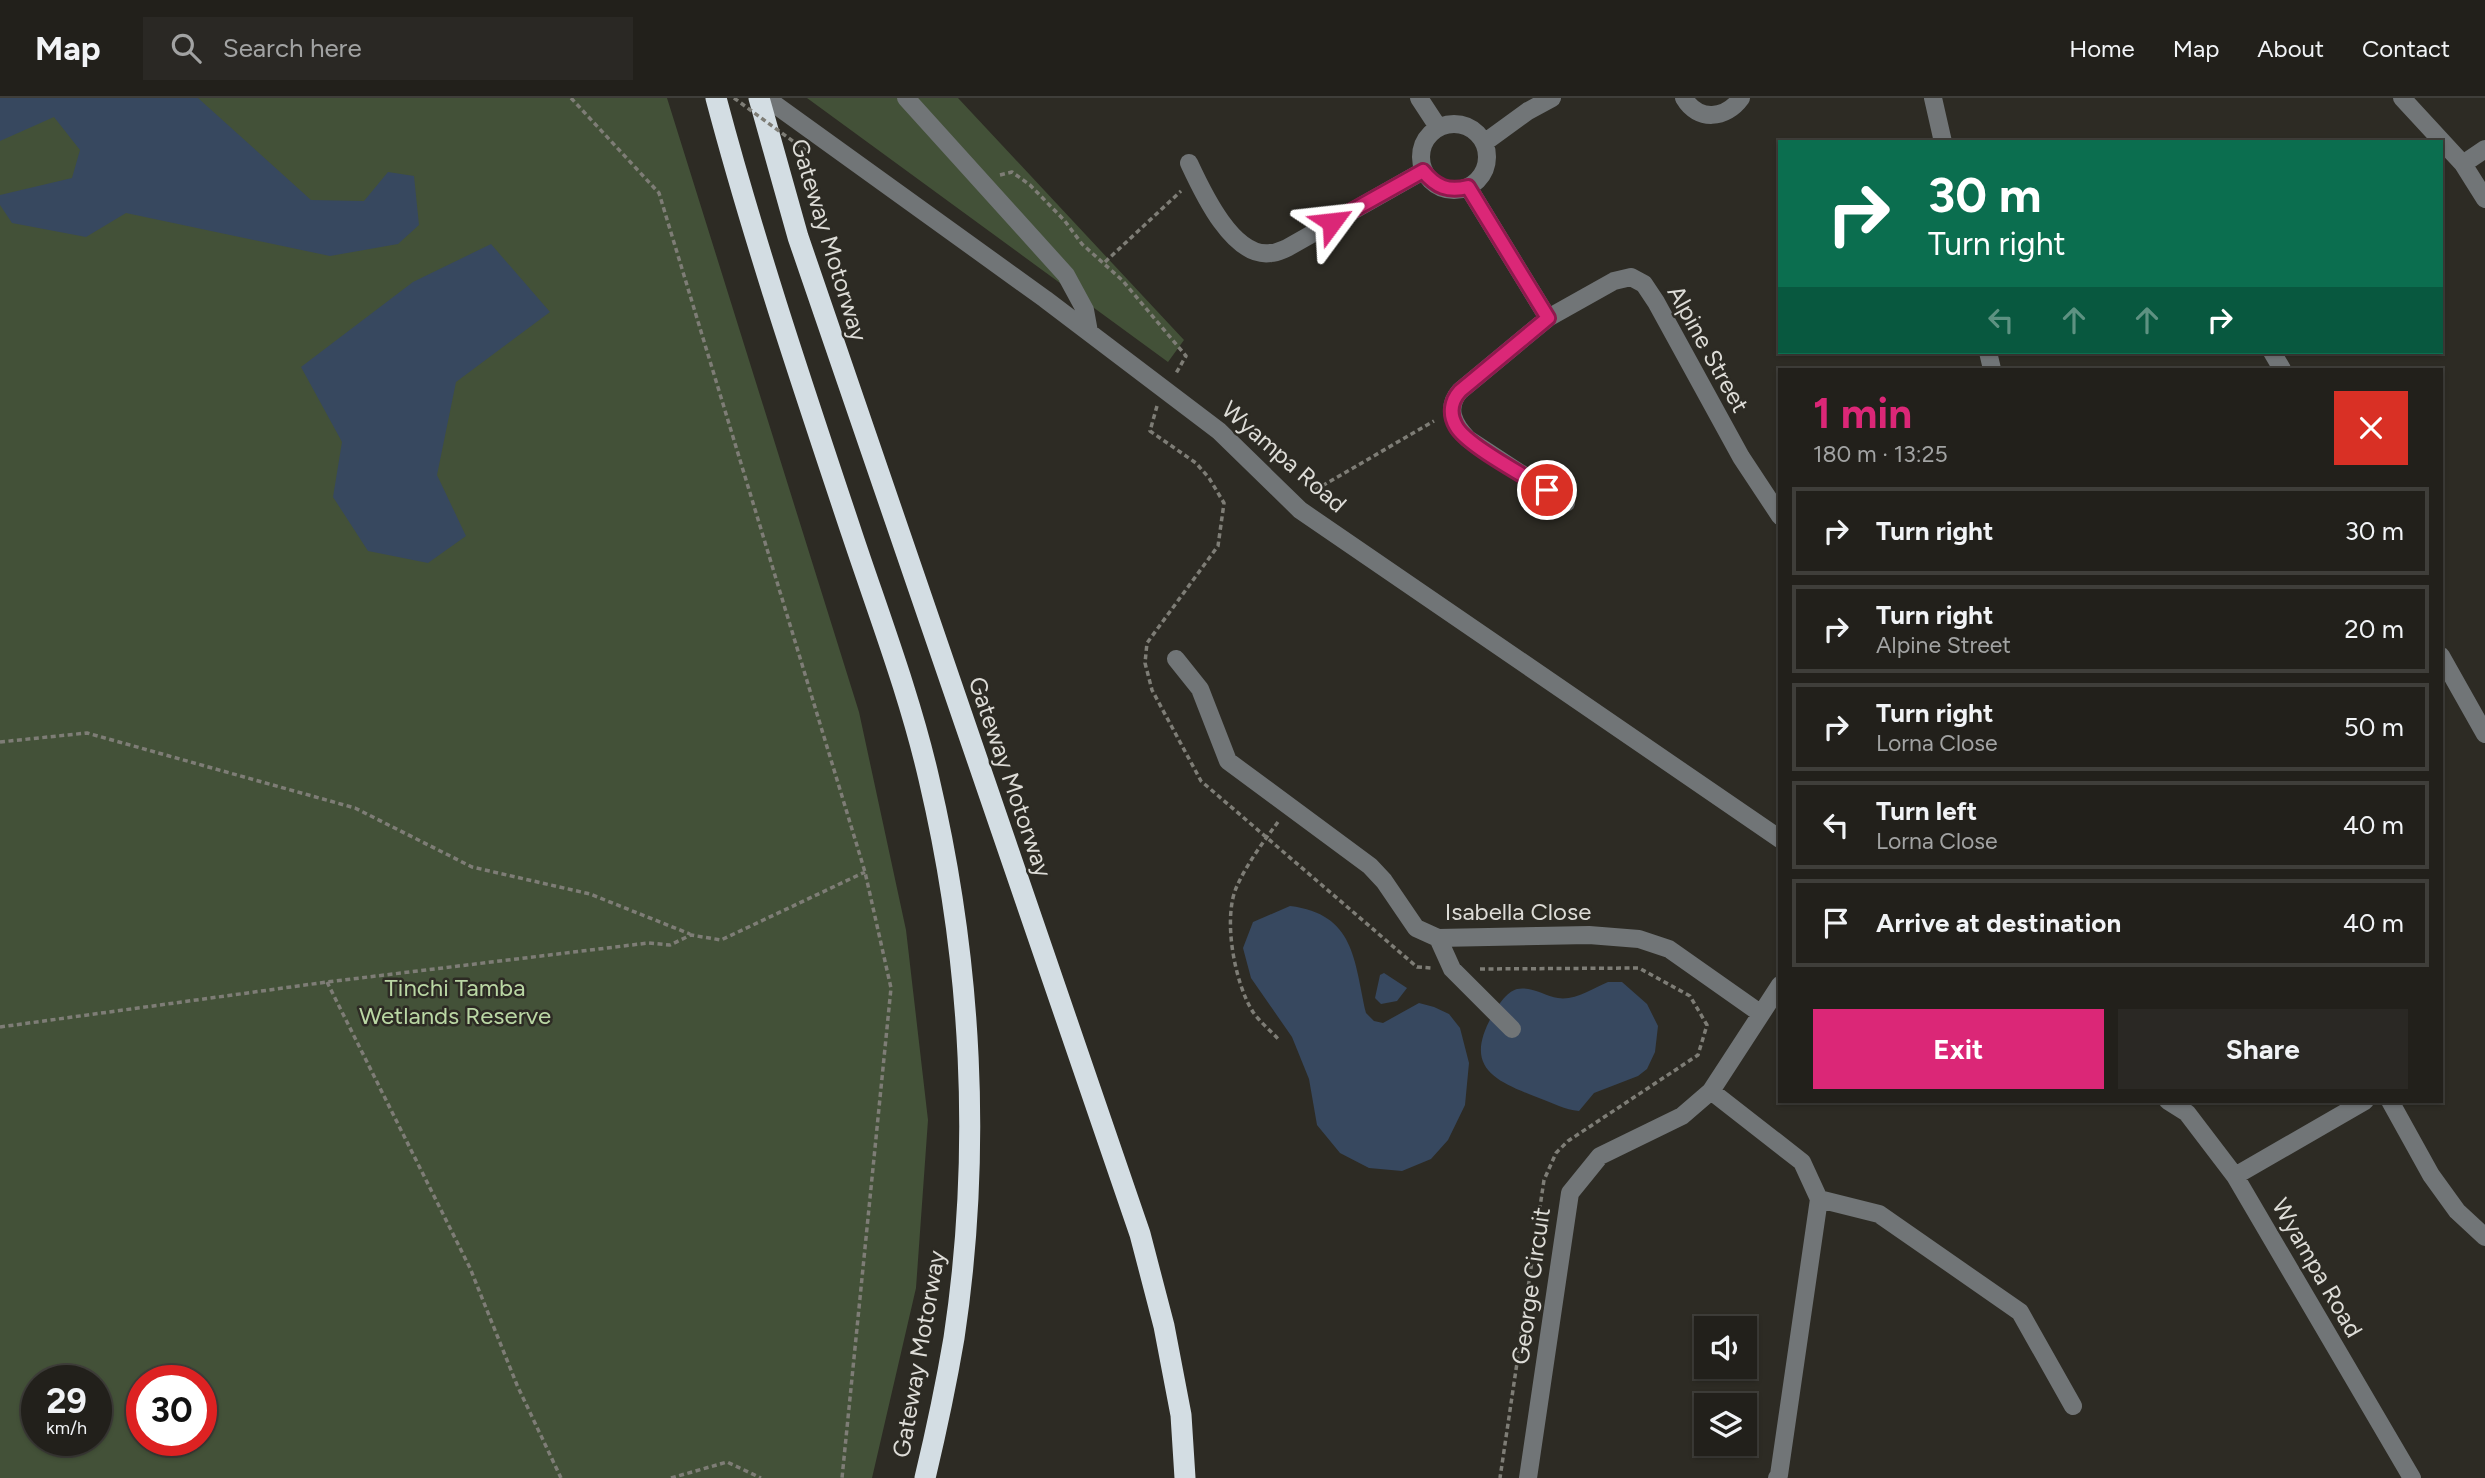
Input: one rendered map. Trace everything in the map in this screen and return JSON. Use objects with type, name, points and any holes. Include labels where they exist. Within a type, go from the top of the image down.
[{"type":"highway","name":"Gateway Motorway","points":[[716,98],[799,375],[910,706],[929,776],[957,926],[968,1026],[964,1256],[953,1339],[925,1478]]},
{"type":"highway","name":"Gateway Motorway","points":[[760,98],[798,237],[1140,1234],[1164,1326],[1181,1415],[1185,1478]]},
{"type":"street","name":"Wyampa Road","points":[[766,98],[1089,332],[1219,431],[1300,510],[1778,838]]},
{"type":"street","points":[[906,98],[1066,275],[1085,310],[1089,332]]},
{"type":"street","points":[[1419,98],[1438,127]]},
{"type":"street","points":[[1484,143],[1528,111],[1552,98]]},
{"type":"street","points":[[1684,98],[1697,112],[1709,116],[1731,110],[1741,98]]},
{"type":"street","points":[[1933,98],[1943,140]]},
{"type":"street","points":[[2402,98],[2441,140]]},
{"type":"street","points":[[1451,123],[1463,124],[1475,130],[1484,143],[1487,153],[1486,167],[1479,179],[1468,187],[1455,190],[1442,188],[1431,181],[1423,171],[1420,158],[1422,146],[1428,135],[1438,127],[1451,123]]},
{"type":"street","points":[[2443,142],[2463,164],[2485,199]]},
{"type":"street","points":[[2463,164],[2485,149]]},
{"type":"street","points":[[1192,170],[1234,239],[1249,249],[1269,254],[1287,248],[1423,171]]},
{"type":"street","points":[[1468,187],[1548,318]]},
{"type":"street","name":"Alpine Street","points":[[1451,412],[1454,398],[1460,391],[1548,318],[1615,281],[1631,277],[1643,285],[1656,302],[1741,457],[1778,513]]},
{"type":"street","points":[[1451,412],[1456,427],[1468,439],[1566,503]]},
{"type":"street","name":"Isabella Close","points":[[1176,659],[1200,689],[1228,761],[1370,866],[1384,881],[1416,928],[1438,938],[1589,935],[1639,939],[1670,949],[1760,1013]]},
{"type":"street","points":[[2443,660],[2485,734]]},
{"type":"street","points":[[1438,938],[1452,969],[1512,1029]]},
{"type":"street","name":"George Circuit","points":[[1528,1478],[1570,1193],[1600,1156],[1682,1116],[1711,1091],[1778,988]]},
{"type":"street","points":[[1711,1091],[1802,1162],[1819,1199],[1777,1478]]},
{"type":"street","name":"Wyampa Road","points":[[2171,1103],[2187,1114],[2235,1176],[2405,1476]]},
{"type":"street","points":[[2235,1176],[2362,1103]]},
{"type":"street","points":[[2390,1103],[2431,1175],[2457,1211],[2485,1237]]},
{"type":"street","points":[[1819,1199],[1879,1214],[2020,1312],[2073,1406]]},
{"type":"path","points":[[571,98],[659,193],[865,872],[891,988],[842,1478]]},
{"type":"path","points":[[734,98],[808,153]]},
{"type":"path","points":[[1104,262],[1192,170]]},
{"type":"path","points":[[987,186],[1003,173],[1018,175],[1064,220],[1082,244],[1122,280],[1186,356],[1176,373]]},
{"type":"path","points":[[1315,490],[1451,412]]},
{"type":"path","points":[[0,742],[87,733],[355,808],[472,867],[590,894],[691,935],[721,940],[865,872]]},
{"type":"path","points":[[1279,1040],[1255,1014],[1245,998],[1235,967],[1230,915],[1236,888],[1267,837],[1290,807]]},
{"type":"path","points":[[0,1027],[327,982],[648,943],[670,945],[691,935]]},
{"type":"path","points":[[327,982],[470,1268],[517,1385],[561,1478]]},
{"type":"path","points":[[671,1478],[727,1462],[761,1478]]},
{"type":"green space","name":"Tinchi Tamba Wetlands Reserve","points":[[0,98],[667,98],[859,712],[906,930],[928,1120],[916,1288],[872,1478],[0,1478]]},
{"type":"green space","points":[[807,98],[958,98],[1184,340],[1168,362]]},
{"type":"water","points":[[0,98],[198,98],[311,200],[364,201],[388,172],[414,176],[419,225],[398,244],[330,256],[126,213],[86,237],[12,223],[0,205],[0,195],[72,178],[80,150],[54,117],[0,141]]},
{"type":"water","points":[[491,244],[550,312],[456,382],[437,475],[466,536],[428,563],[368,551],[333,497],[342,442],[301,367],[413,282]]},
{"type":"water","points":[[1290,906],[1311,911],[1328,919],[1339,929],[1354,958],[1366,1013],[1374,1021],[1383,1023],[1419,1003],[1449,1014],[1460,1028],[1469,1063],[1465,1105],[1448,1140],[1431,1159],[1402,1171],[1369,1168],[1340,1153],[1317,1125],[1309,1079],[1292,1037],[1251,978],[1243,948],[1253,922]]},
{"type":"water","points":[[1384,973],[1407,988],[1397,1001],[1381,1004],[1375,998],[1380,975]]},
{"type":"water","points":[[1608,982],[1622,982],[1647,1004],[1658,1026],[1655,1052],[1647,1069],[1638,1076],[1594,1093],[1579,1111],[1523,1092],[1488,1070],[1481,1048],[1484,1034],[1496,1008],[1509,993],[1517,989],[1527,989],[1553,997],[1571,998]]},
{"type":"route","points":[[1332,222],[1423,171],[1431,181],[1442,188],[1455,190],[1468,187],[1548,318],[1460,391],[1454,398],[1451,412],[1456,427],[1468,439],[1547,490]]}]
